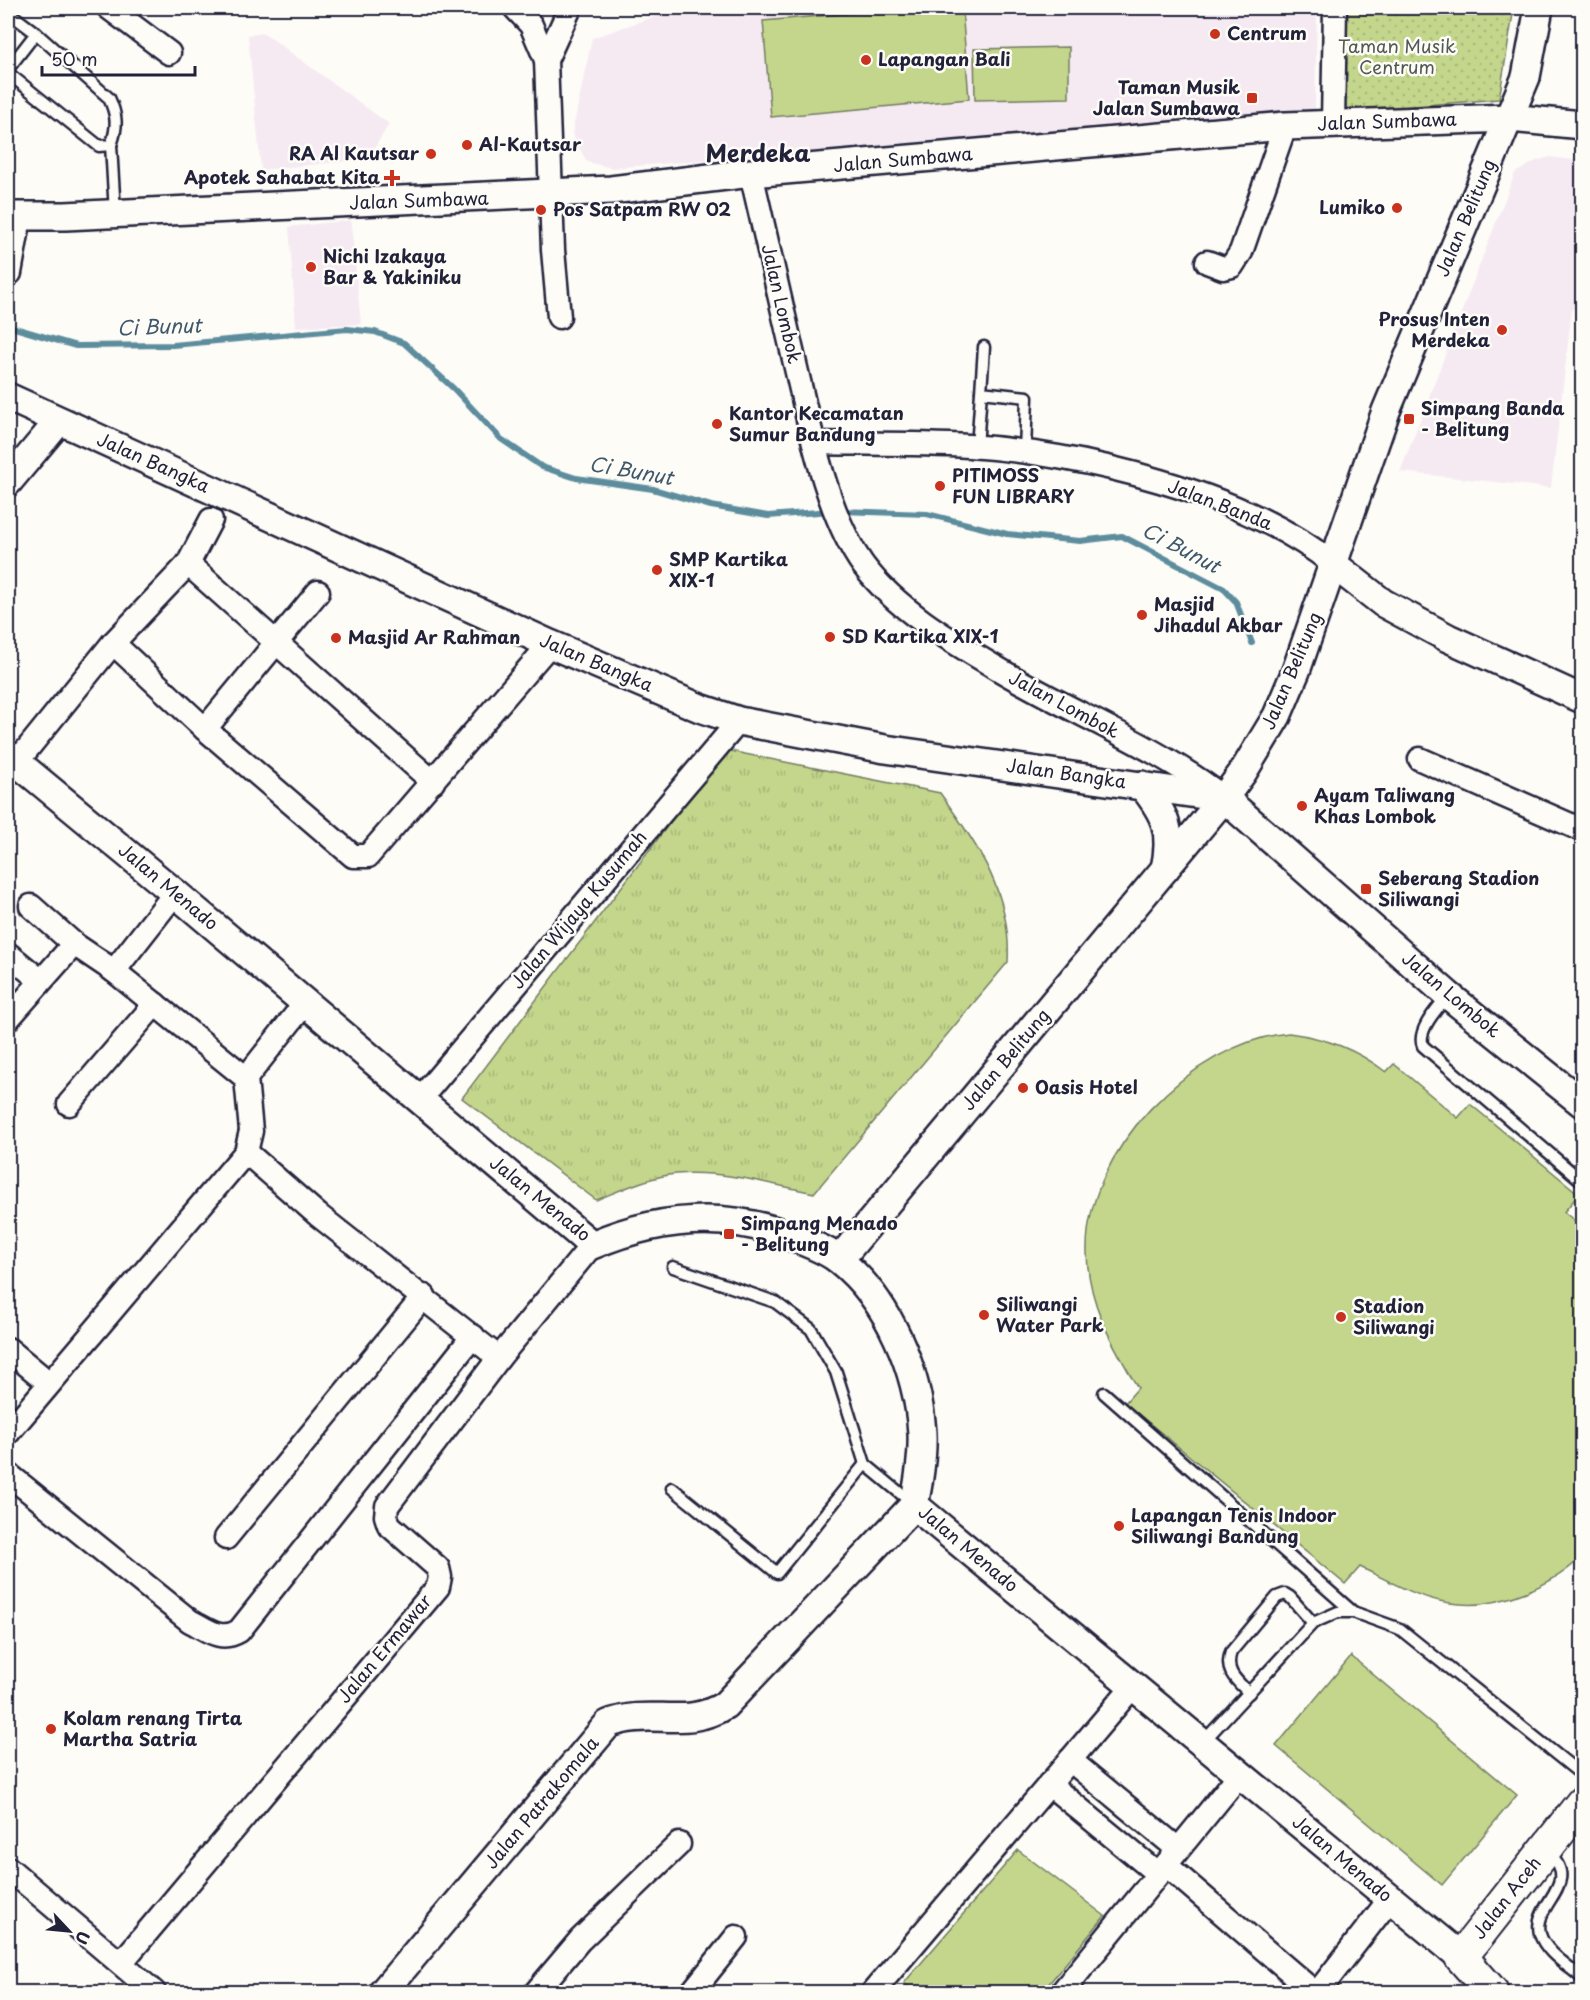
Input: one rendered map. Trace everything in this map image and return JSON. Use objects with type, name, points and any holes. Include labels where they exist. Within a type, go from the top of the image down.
[{"type":"main road","name":"Jalan Aceh","points":[[1492,1992],[1461,1957],[1582,1803]]},
{"type":"street","points":[[109,8],[169,53]]},
{"type":"street","points":[[515,8],[531,25],[546,60],[553,194],[553,250],[559,316]]},
{"type":"street","points":[[546,60],[570,8]]},
{"type":"street","points":[[1333,123],[1335,8]]},
{"type":"street","name":"Jalan Belitung","points":[[839,1260],[1224,798],[1243,772],[1277,716],[1317,616],[1386,411],[1526,77],[1539,8]]},
{"type":"street","name":"Jalan Sumbawa","points":[[14,216],[115,214],[611,190],[751,173],[1333,123],[1509,118],[1582,125]]},
{"type":"street","points":[[1206,262],[1223,267],[1232,266],[1241,252],[1268,181],[1285,126]]},
{"type":"street","name":"Jalan Lombok","points":[[751,173],[814,443],[837,513],[862,564],[883,588],[938,631],[1019,681],[1194,775],[1224,798],[1448,995],[1582,1103]]},
{"type":"street","points":[[10,273],[14,216]]},
{"type":"street","name":"Jalan Bangka","points":[[8,397],[550,644],[700,708],[739,721],[885,748],[1224,798]]},
{"type":"street","points":[[8,482],[58,421]]},
{"type":"street","name":"Jalan Banda","points":[[814,443],[977,447],[1025,452],[1140,477],[1218,501],[1282,529],[1333,564],[1383,603],[1448,638],[1582,699]]},
{"type":"street","points":[[12,759],[113,643],[188,564],[211,520]]},
{"type":"street","points":[[188,564],[433,782]]},
{"type":"street","points":[[205,729],[318,592]]},
{"type":"street","points":[[113,643],[205,729],[353,856],[360,858],[368,856],[550,644]]},
{"type":"street","name":"Jalan Wijaya Kusumah","points":[[420,1099],[739,721]]},
{"type":"street","points":[[1148,749],[1154,757],[1154,766],[1142,785],[1166,820],[1170,846],[1165,869]]},
{"type":"street","name":"Jalan Menado","points":[[12,759],[175,893],[592,1245],[622,1232],[653,1224],[718,1219],[781,1232],[811,1244],[839,1260],[872,1296],[888,1320],[905,1356],[916,1394],[922,1433],[921,1472],[914,1505],[1461,1957]]},
{"type":"street","points":[[1420,759],[1582,831]]},
{"type":"street","points":[[114,971],[175,893]]},
{"type":"street","points":[[31,906],[74,944],[114,971],[246,1078]]},
{"type":"street","points":[[8,1019],[74,944]]},
{"type":"street","points":[[8,954],[40,980]]},
{"type":"street","points":[[8,1433],[246,1152],[251,1131],[246,1078],[305,1002]]},
{"type":"street","points":[[69,1104],[155,1004]]},
{"type":"street","points":[[246,1152],[318,1215],[424,1296],[499,1358]]},
{"type":"street","name":"Jalan Ermawar","points":[[121,1963],[438,1587],[441,1577],[438,1568],[389,1525],[386,1516],[387,1506],[499,1358],[592,1245]]},
{"type":"street","points":[[226,1538],[424,1296]]},
{"type":"street","points":[[8,1474],[190,1621],[222,1637],[230,1636],[239,1630],[473,1336]]},
{"type":"street","points":[[8,1349],[50,1383]]},
{"type":"street","name":"Jalan Patrakomala","points":[[383,1992],[608,1724],[622,1719],[644,1716],[700,1718],[725,1705],[914,1505]]},
{"type":"street","points":[[873,1992],[1132,1686]]},
{"type":"street","points":[[1070,1760],[1167,1863],[1316,1992],[1390,1899]]},
{"type":"street","points":[[1062,1992],[1240,1774]]},
{"type":"street","points":[[1049,1784],[1167,1863]]},
{"type":"street","points":[[536,1992],[580,1940],[679,1844]]},
{"type":"street","points":[[8,1868],[154,1992]]},
{"type":"street","points":[[692,1992],[736,1937]]},
{"type":"lane","points":[[8,12],[36,33],[109,98],[115,111],[117,130],[111,145],[115,214]]},
{"type":"lane","points":[[36,33],[8,71],[99,146],[111,145]]},
{"type":"lane","points":[[977,447],[984,347]]},
{"type":"lane","points":[[981,392],[1027,397],[1025,452]]},
{"type":"lane","points":[[1448,995],[1424,1031],[1420,1041],[1423,1046],[1582,1181]]},
{"type":"lane","points":[[673,1267],[775,1302],[811,1329],[836,1372],[866,1464],[914,1505]]},
{"type":"lane","points":[[1104,1393],[1353,1612]]},
{"type":"lane","points":[[672,1488],[777,1573],[866,1464]]},
{"type":"lane","points":[[1249,1693],[1229,1671],[1227,1662],[1231,1652],[1277,1597],[1285,1594],[1290,1597],[1313,1623]]},
{"type":"lane","points":[[1202,1743],[1313,1623],[1338,1612],[1353,1612],[1400,1629],[1582,1775]]},
{"type":"lane","points":[[1545,1851],[1557,1861],[1561,1870],[1559,1884],[1540,1919],[1539,1931],[1543,1942],[1582,1978]]},
{"type":"shaded area","points":[[680,8],[1317,8],[1315,109],[612,168],[587,162],[572,134],[592,38]]},
{"type":"shaded area","points":[[264,33],[389,124],[368,159],[261,170],[248,35]]},
{"type":"shaded area","points":[[1550,157],[1582,161],[1582,293],[1580,310],[1572,309],[1551,488],[1400,472],[1515,173],[1536,161]]},
{"type":"shaded area","points":[[351,220],[361,324],[296,327],[289,227]]},
{"type":"green space","name":"Lapangan Bali","points":[[912,8],[962,8],[969,99],[771,117],[763,21]]},
{"type":"green space","name":"Taman Musik Centrum","points":[[1342,8],[1514,8],[1499,99],[1340,112]]},
{"type":"green space","name":"Lapangan Bali","points":[[1069,47],[1069,98],[975,100],[974,49]]},
{"type":"green space","points":[[725,750],[940,793],[967,832],[990,872],[1004,915],[1008,938],[1008,962],[814,1193],[746,1179],[693,1173],[655,1178],[596,1200],[462,1098]]},
{"type":"green space","name":"Stadion Siliwangi","points":[[1289,1033],[1316,1038],[1340,1046],[1386,1072],[1394,1064],[1458,1118],[1470,1104],[1579,1194],[1564,1212],[1582,1227],[1582,1556],[1542,1585],[1492,1602],[1460,1604],[1421,1595],[1360,1567],[1345,1584],[1125,1403],[1138,1388],[1104,1324],[1088,1272],[1087,1253],[1091,1215],[1104,1178],[1124,1142],[1150,1109],[1182,1080],[1216,1057],[1252,1041]]},
{"type":"green space","points":[[1351,1656],[1517,1795],[1442,1885],[1276,1746]]},
{"type":"green space","points":[[1018,1850],[1105,1916],[1042,1992],[915,1992],[904,1983]]},
{"type":"waterway","name":"Ci Bunut","points":[[8,326],[76,346],[173,345],[347,329],[375,332],[404,343],[454,389],[501,439],[542,467],[576,478],[653,489],[711,506],[768,516],[831,511]]},
{"type":"waterway","name":"Ci Bunut","points":[[841,511],[927,514],[1007,534],[1080,541],[1122,536],[1224,589],[1236,602],[1252,643]]},
{"type":"place","name":"Centrum","points":[[1215,34]]},
{"type":"place","name":"Lapangan Bali","points":[[866,60]]},
{"type":"place","name":"Taman Musik Jalan Sumbawa","points":[[1252,98]]},
{"type":"place","name":"Al-Kautsar","points":[[467,145]]},
{"type":"place","name":"RA Al Kautsar","points":[[431,154]]},
{"type":"place","name":"Apotek Sahabat Kita","points":[[392,178]]},
{"type":"place","name":"Lumiko","points":[[1397,208]]},
{"type":"place","name":"Pos Satpam RW 02","points":[[541,210]]},
{"type":"place","name":"Nichi Izakaya Bar & Yakiniku","points":[[311,267]]},
{"type":"place","name":"Prosus Inten Merdeka","points":[[1502,330]]},
{"type":"place","name":"Simpang Banda - Belitung","points":[[1409,419]]},
{"type":"place","name":"Kantor Kecamatan Sumur Bandung","points":[[717,424]]},
{"type":"place","name":"PITIMOSS FUN LIBRARY","points":[[940,486]]},
{"type":"place","name":"SMP Kartika XIX-1","points":[[657,570]]},
{"type":"place","name":"Masjid Jihadul Akbar","points":[[1142,615]]},
{"type":"place","name":"SD Kartika XIX-1","points":[[830,637]]},
{"type":"place","name":"Masjid Ar Rahman","points":[[336,638]]},
{"type":"place","name":"Ayam Taliwang Khas Lombok","points":[[1302,806]]},
{"type":"place","name":"Seberang Stadion Siliwangi","points":[[1366,889]]},
{"type":"place","name":"Oasis Hotel","points":[[1023,1088]]},
{"type":"place","name":"Simpang Menado - Belitung","points":[[729,1234]]},
{"type":"place","name":"Siliwangi Water Park","points":[[984,1315]]},
{"type":"place","name":"Stadion Siliwangi","points":[[1341,1317]]},
{"type":"place","name":"Lapangan Tenis Indoor Siliwangi Bandung","points":[[1119,1526]]},
{"type":"place","name":"Kolam renang Tirta Martha Satria","points":[[51,1729]]},
{"type":"district","name":"Merdeka","points":[[758,154]]}]
